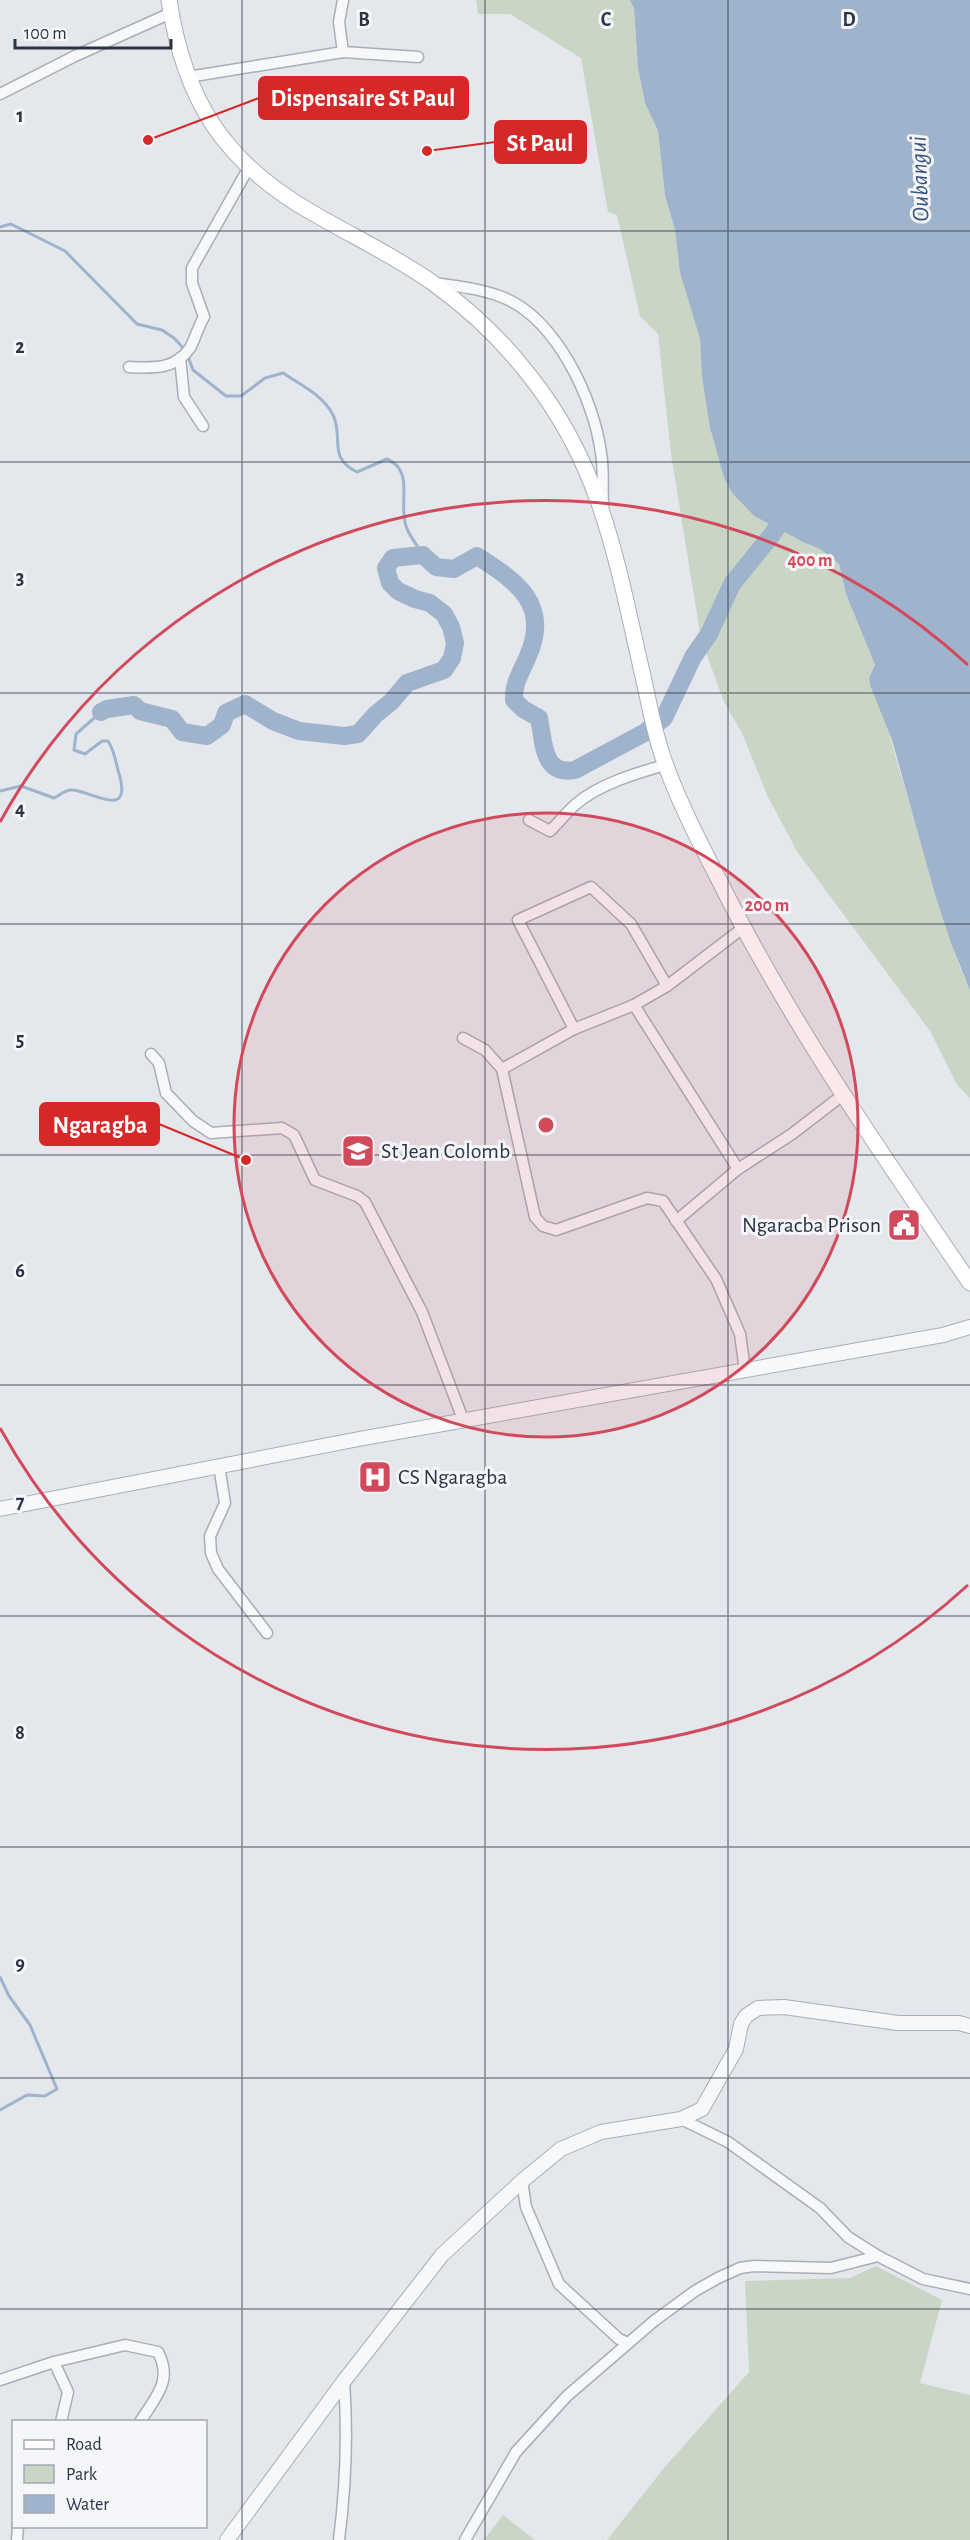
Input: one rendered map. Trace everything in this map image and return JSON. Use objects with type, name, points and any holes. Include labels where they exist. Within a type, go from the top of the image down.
[{"type":"main road","points":[[170,7],[188,77],[206,115],[248,169],[310,212],[432,282],[464,307],[530,375],[562,421],[586,467],[603,510],[664,762],[698,838],[743,928],[794,1016],[970,1283]]},
{"type":"street","points":[[343,0],[339,22],[343,52]]},
{"type":"street","points":[[0,94],[170,7]]},
{"type":"street","points":[[188,77],[343,52],[418,57]]},
{"type":"street","points":[[129,367],[159,368],[171,365],[190,348],[204,317],[192,283],[192,268],[248,169]]},
{"type":"street","points":[[432,282],[503,298],[533,317],[555,338],[580,384],[601,453],[603,510]]},
{"type":"street","points":[[180,358],[184,397],[203,426]]},
{"type":"street","points":[[529,820],[550,831],[588,795],[664,762]]},
{"type":"street","points":[[574,1029],[518,920],[591,887],[631,924],[667,986]]},
{"type":"street","points":[[502,1069],[574,1029],[634,1005],[667,986],[743,928]]},
{"type":"street","points":[[634,1005],[738,1168]]},
{"type":"street","points":[[463,1038],[485,1050],[502,1069],[535,1217],[543,1226],[556,1230],[647,1198],[663,1201],[716,1279],[740,1334],[745,1370]]},
{"type":"street","points":[[151,1054],[159,1063],[166,1093],[193,1121],[211,1133],[282,1128],[294,1135],[315,1180],[357,1196],[365,1202],[422,1312],[465,1422]]},
{"type":"street","points":[[676,1221],[738,1168],[792,1134],[844,1094]]},
{"type":"street","points":[[0,1509],[219,1466],[943,1335],[970,1327]]},
{"type":"street","points":[[219,1466],[225,1503],[210,1536],[211,1553],[218,1569],[267,1633]]},
{"type":"street","points":[[227,2540],[344,2381],[442,2256],[522,2181],[561,2149],[601,2132],[681,2119],[702,2109],[736,2049],[741,2025],[746,2016],[758,2008],[784,2007],[898,2023],[970,2026]]},
{"type":"street","points":[[681,2119],[728,2142],[820,2208],[848,2237],[878,2256],[923,2279],[970,2289]]},
{"type":"street","points":[[522,2181],[526,2206],[559,2284],[620,2339],[628,2343]]},
{"type":"street","points":[[465,2540],[516,2452],[567,2396],[628,2343],[695,2291],[718,2277],[740,2268],[754,2266],[831,2268],[878,2256]]},
{"type":"street","points":[[0,2380],[54,2361],[125,2345],[158,2352],[165,2365],[164,2382],[141,2420]]},
{"type":"street","points":[[54,2361],[68,2392],[61,2420]]},
{"type":"street","points":[[339,2540],[348,2442],[344,2381]]},
{"type":"green space","points":[[476,0],[630,0],[634,9],[638,68],[645,103],[658,131],[665,197],[675,230],[680,273],[700,339],[702,377],[710,428],[724,478],[732,493],[754,516],[820,549],[839,564],[846,594],[875,665],[869,678],[870,685],[885,719],[959,965],[970,991],[970,1098],[957,1085],[930,1031],[798,853],[768,797],[742,733],[724,702],[701,639],[671,454],[658,334],[640,316],[617,215],[608,212],[581,58],[510,14],[478,14]]},
{"type":"green space","points":[[876,2266],[942,2300],[920,2383],[970,2395],[970,2540],[607,2540],[664,2468],[749,2372],[745,2281],[850,2278]]},
{"type":"green space","points":[[503,2515],[535,2540],[484,2540]]},
{"type":"water","name":"Oubangui","points":[[630,0],[970,0],[970,991],[935,894],[892,740],[870,685],[869,678],[875,665],[846,594],[839,564],[820,549],[754,516],[732,493],[724,478],[710,428],[702,377],[700,339],[680,273],[675,230],[665,196],[658,131],[645,103],[638,68],[634,9]]},
{"type":"waterway","points":[[0,227],[11,224],[65,251],[137,324],[162,330],[174,338],[186,351],[193,370],[226,396],[241,396],[265,378],[283,373],[311,391],[324,402],[333,415],[339,454],[348,466],[357,472],[387,459],[396,464],[401,471],[406,526],[423,555]]},
{"type":"waterway","points":[[101,712],[134,705],[140,711],[172,719],[182,732],[207,736],[222,725],[226,713],[245,704],[273,721],[299,731],[344,736],[358,734],[407,683],[444,670],[452,658],[455,643],[451,627],[444,614],[430,603],[398,591],[390,583],[386,568],[393,558],[423,555],[436,567],[454,569],[477,556],[516,585],[526,596],[532,608],[535,622],[534,638],[516,683],[514,700],[523,709],[539,718],[544,747],[550,763],[556,768],[575,770],[644,733],[664,718],[693,657],[709,634],[732,584],[791,507]]},
{"type":"waterway","points":[[0,791],[21,786],[54,798],[71,790],[106,800],[119,797],[122,790],[120,777],[108,741],[102,741],[85,754],[74,750],[76,734],[101,712]]},
{"type":"waterway","points":[[0,1977],[9,1996],[30,2025],[57,2089],[45,2096],[27,2095],[0,2110]]},
{"type":"place","name":"Dispensaire St Paul","points":[[148,140]]},
{"type":"place","name":"St Paul","points":[[427,151]]},
{"type":"place","name":"St Jean Colomb","points":[[358,1151]]},
{"type":"place","name":"Ngaragba","points":[[246,1160]]},
{"type":"place","name":"Ngaracba Prison","points":[[904,1225]]},
{"type":"place","name":"CS Ngaragba","points":[[375,1477]]}]
